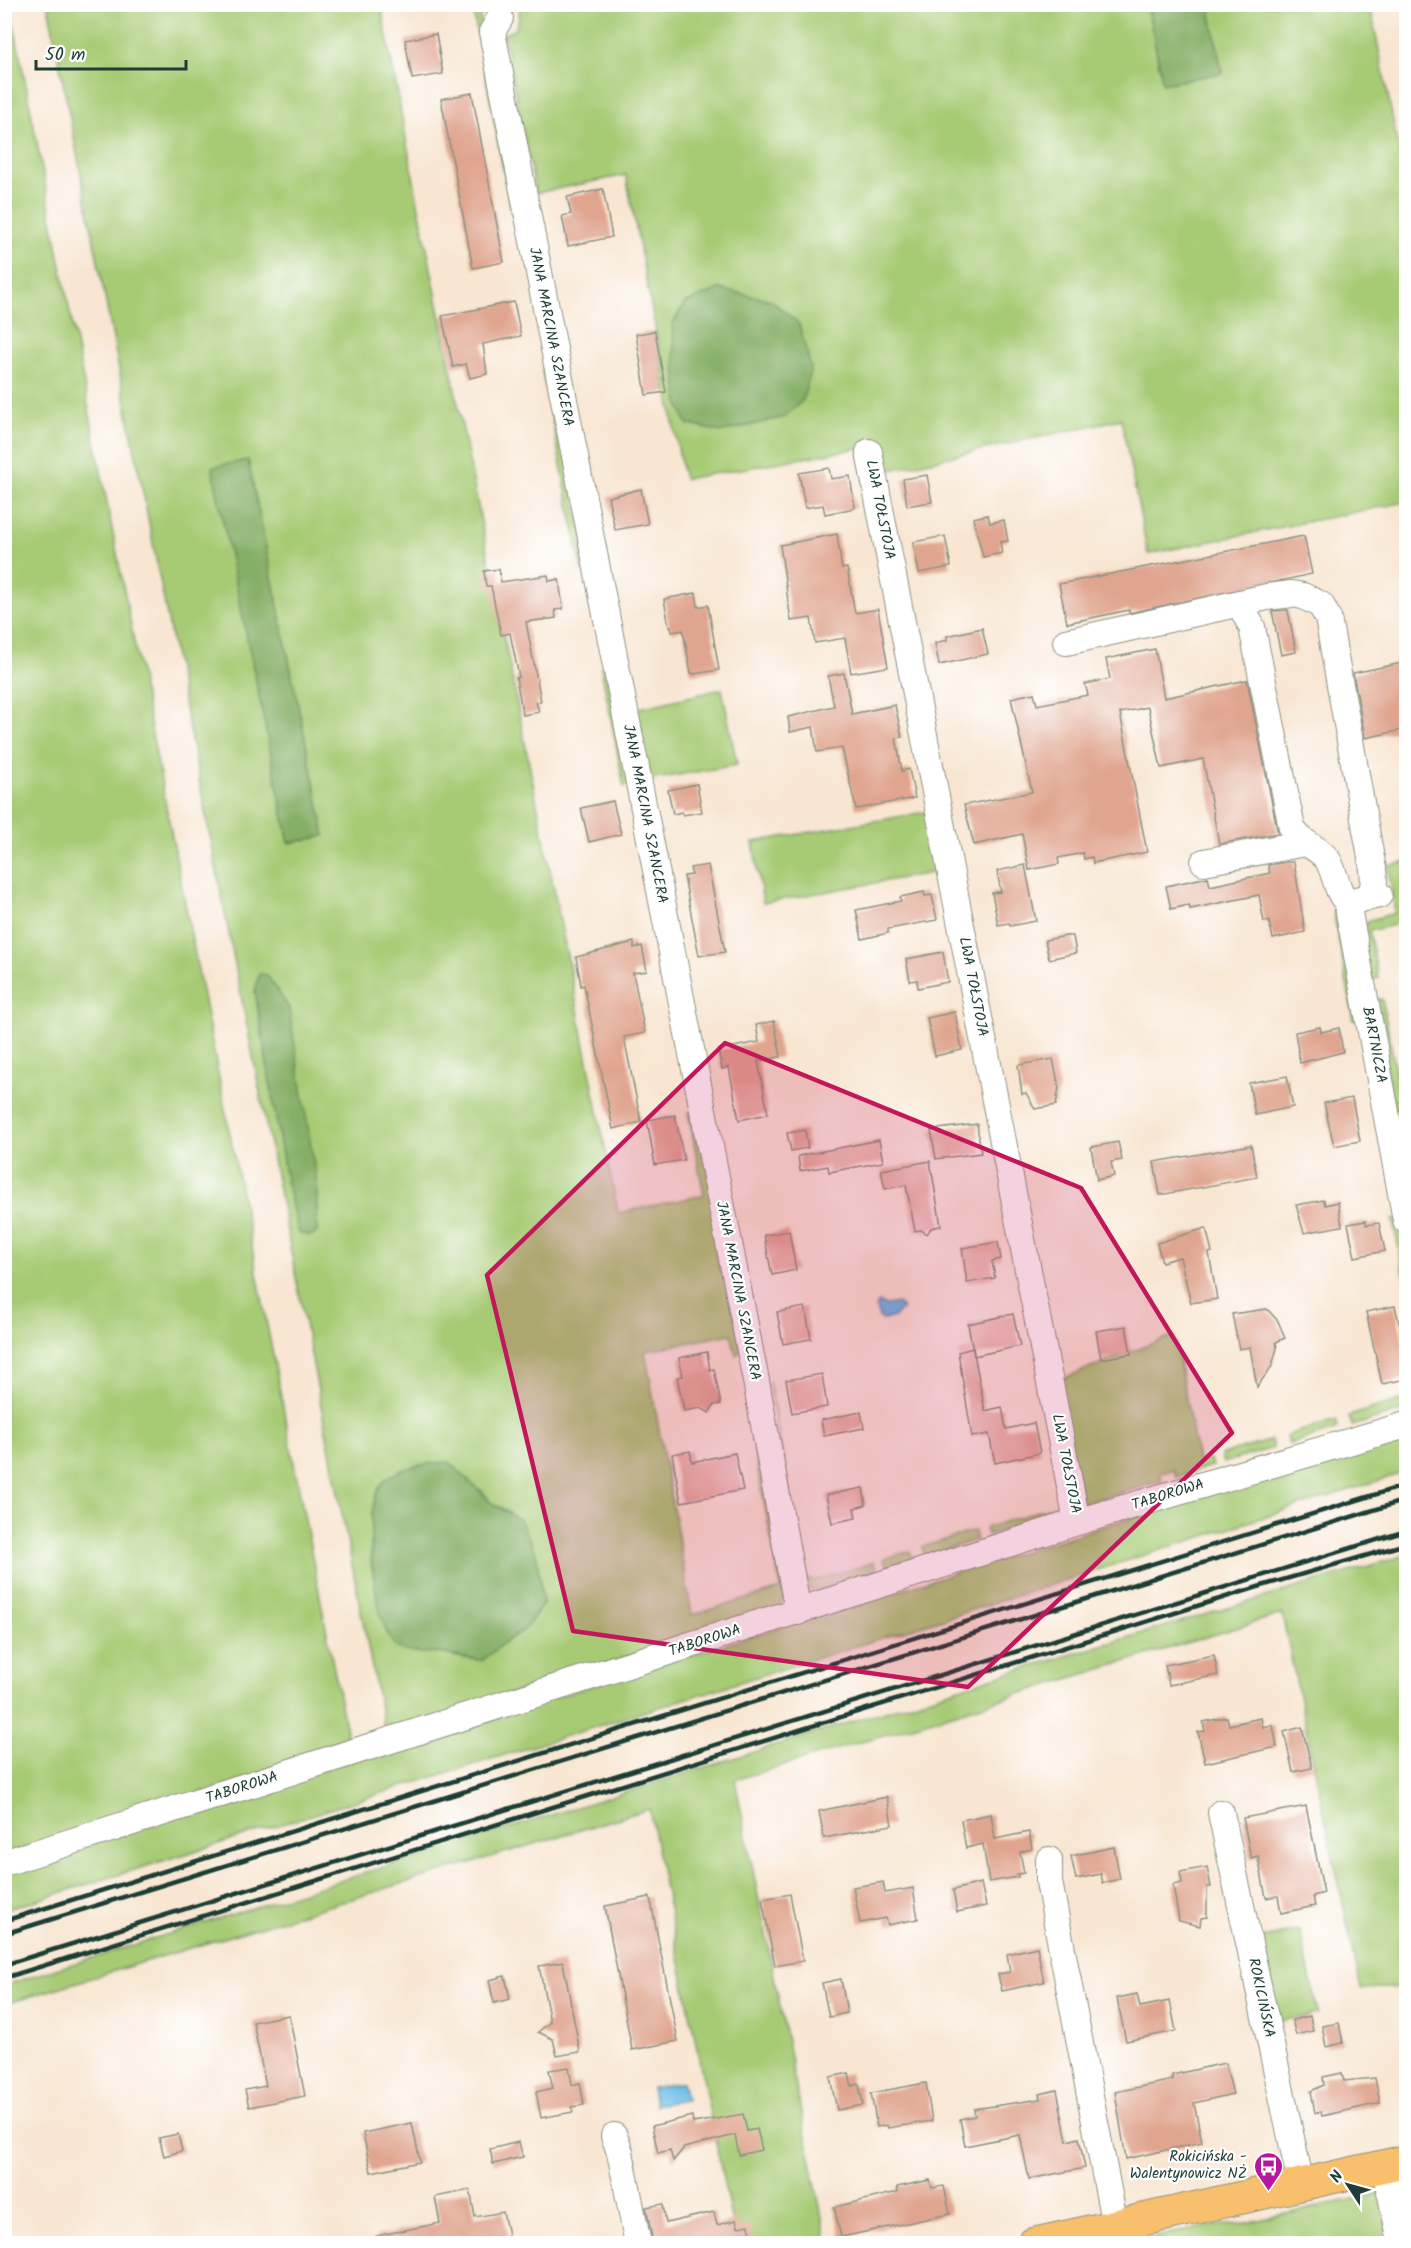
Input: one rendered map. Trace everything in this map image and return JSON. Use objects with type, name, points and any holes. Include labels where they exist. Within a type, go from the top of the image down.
[{"type":"main road","points":[[1033,2244],[1098,2234],[1301,2184],[1395,2164]]},
{"type":"street","name":"JANA MARCINA SZANCERA","points":[[500,18],[492,32],[758,1390],[798,1612]]},
{"type":"street","name":"LWA TOŁSTOJA","points":[[869,452],[1077,1522]]},
{"type":"street","points":[[1066,642],[1239,603],[1292,594],[1312,599],[1326,611],[1373,869],[1374,881],[1366,898],[1338,889],[1327,860],[1315,848],[1297,838],[1292,828],[1252,627],[1247,613],[1239,603]]},
{"type":"street","points":[[1204,862],[1305,843]]},
{"type":"street","name":"BARTNICZA","points":[[1366,898],[1407,1220]]},
{"type":"street","name":"TABOROWA","points":[[4,1863],[1077,1522],[1407,1425]]},
{"type":"street","name":"ROKICIŃSKA","points":[[1221,1813],[1301,2184]]},
{"type":"street","points":[[1049,1860],[1049,1882],[1078,2035],[1098,2234]]},
{"type":"street","points":[[1078,2035],[1088,2014],[1087,2004]]},
{"type":"street","points":[[614,2136],[620,2152],[638,2244]]},
{"type":"street","points":[[1395,2164],[1402,2244]]},
{"type":"highlighted area","points":[[725,1043],[1081,1188],[1232,1433],[968,1687],[573,1631],[487,1275]]},
{"type":"green space","points":[[10,4],[349,1746],[5,1854],[4,5]]},
{"type":"green space","points":[[48,5],[381,5],[618,1213],[704,1195],[688,1112],[696,1114],[723,1249],[716,1254],[720,1272],[727,1274],[742,1351],[736,1355],[731,1334],[645,1351],[692,1615],[781,1589],[754,1450],[762,1454],[785,1595],[778,1609],[385,1734]],"holes":[[[248,461],[324,836],[290,843],[213,467]],[[255,991],[299,1233],[287,1185]],[[480,1489],[493,1504],[508,1511],[536,1553],[543,1604],[524,1630],[503,1643],[483,1660],[442,1653],[419,1643],[383,1622],[371,1562],[372,1512]]]},
{"type":"green space","points":[[520,5],[1147,5],[1163,84],[1222,73],[1209,5],[1370,5],[1406,186],[1406,502],[1148,554],[1121,419],[881,472],[860,448],[684,479],[626,175],[536,193],[503,35],[515,29]],"holes":[[[719,289],[771,300],[784,417],[722,432],[687,424],[672,325],[685,303]]]},
{"type":"green space","points":[[1147,5],[1209,5],[1222,73],[1163,84]]},
{"type":"green space","points":[[479,11],[519,213],[512,215],[473,12]]},
{"type":"green space","points":[[719,289],[771,300],[799,324],[811,368],[803,400],[784,417],[722,432],[687,424],[678,402],[672,325],[685,303]]},
{"type":"green space","points":[[542,370],[550,370],[588,569],[582,570]]},
{"type":"green space","points":[[248,460],[325,836],[289,843],[212,467]]},
{"type":"green space","points":[[601,667],[608,669],[630,783],[624,787]]},
{"type":"green space","points":[[722,689],[737,765],[650,780],[636,709]]},
{"type":"green space","points":[[931,811],[942,871],[763,903],[753,842]]},
{"type":"green space","points":[[1406,862],[1406,922],[1369,931],[1378,978],[1369,980],[1361,930],[1370,920],[1395,913],[1388,866]]},
{"type":"green space","points":[[1338,909],[1360,1020],[1354,1020],[1333,910]]},
{"type":"green space","points":[[259,974],[267,975],[289,1008],[317,1184],[317,1232],[310,1236],[299,1233],[287,1185],[255,991]]},
{"type":"green space","points":[[1382,999],[1406,1126],[1406,1179],[1373,1001]]},
{"type":"green space","points":[[1399,1218],[1406,1257],[1406,1287],[1393,1220]]},
{"type":"green space","points":[[1174,1335],[1198,1462],[1210,1459],[1212,1466],[1176,1477],[1174,1470],[1160,1473],[1162,1481],[1082,1504],[1056,1381]]},
{"type":"green space","points":[[769,1383],[805,1578],[813,1581],[874,1562],[877,1570],[814,1591],[805,1587]]},
{"type":"green space","points":[[1406,1398],[1406,1410],[1352,1426],[1349,1416]]},
{"type":"green space","points":[[1336,1420],[1338,1429],[1289,1444],[1287,1435]]},
{"type":"green space","points":[[1406,1432],[1406,1472],[943,1619],[5,1910],[5,1869]]},
{"type":"green space","points":[[1271,1440],[1273,1448],[1223,1463],[1221,1455]]},
{"type":"green space","points":[[449,1462],[493,1504],[520,1520],[536,1553],[543,1604],[524,1630],[503,1643],[483,1660],[438,1653],[409,1652],[399,1648],[387,1632],[376,1592],[371,1543],[374,1501],[379,1488],[392,1475],[401,1470],[431,1463]]},
{"type":"green space","points":[[1066,1502],[1066,1511],[987,1535],[985,1528]]},
{"type":"green space","points":[[974,1531],[976,1540],[925,1556],[922,1547]]},
{"type":"green space","points":[[910,1551],[913,1560],[887,1568],[884,1559]]},
{"type":"green space","points":[[1406,1555],[1406,1987],[1361,1989],[1282,1614],[735,1780],[827,2243],[736,2243],[649,1809],[5,2004],[5,1985],[985,1680]]},
{"type":"green space","points":[[1300,1930],[1318,2014],[1272,2022],[1254,1940]]},
{"type":"green space","points":[[1381,2193],[1390,2242],[1383,2244],[1126,2244],[1198,2227],[1241,2224]]},
{"type":"water","points":[[879,1302],[885,1305],[898,1303],[903,1309],[894,1317],[883,1320],[879,1317],[876,1308]]},
{"type":"water","points":[[682,2082],[686,2100],[655,2105],[652,2088]]},
{"type":"building","points":[[436,34],[443,74],[412,79],[405,40]]},
{"type":"building","points":[[472,93],[504,262],[473,268],[441,99]]},
{"type":"building","points":[[603,189],[612,237],[568,246],[562,216],[571,214],[567,197]]},
{"type":"building","points":[[514,302],[521,336],[483,344],[487,374],[470,378],[466,364],[453,367],[442,316]]},
{"type":"building","points":[[655,331],[666,392],[646,395],[636,334]]},
{"type":"building","points":[[829,468],[831,479],[850,476],[855,508],[825,514],[823,505],[805,508],[799,473]]},
{"type":"building","points":[[927,475],[932,502],[907,506],[903,479]]},
{"type":"building","points":[[641,489],[648,524],[615,530],[608,497]]},
{"type":"building","points":[[988,515],[990,523],[1004,520],[1008,541],[1000,542],[1002,553],[983,557],[973,518]]},
{"type":"building","points":[[837,534],[842,569],[847,568],[855,613],[878,609],[888,667],[851,673],[845,638],[815,643],[811,618],[791,621],[780,545]]},
{"type":"building","points":[[945,536],[951,567],[919,573],[913,542]]},
{"type":"building","points":[[1304,536],[1312,574],[1129,613],[1129,610],[1067,623],[1059,584]]},
{"type":"building","points":[[499,569],[501,582],[548,575],[549,581],[559,579],[563,609],[555,610],[556,618],[526,622],[541,701],[536,702],[539,712],[523,715],[516,678],[519,677],[510,633],[501,635],[491,586],[486,586],[484,571]]},
{"type":"building","points":[[696,593],[698,607],[708,605],[719,670],[694,674],[691,673],[683,630],[672,632],[664,599]]},
{"type":"building","points":[[1288,610],[1296,652],[1281,655],[1272,611]]},
{"type":"building","points":[[982,628],[988,654],[939,665],[935,643],[947,640],[947,636]]},
{"type":"building","points":[[1155,649],[1164,698],[1247,680],[1278,833],[1219,844],[1203,759],[1161,768],[1148,707],[1120,713],[1147,852],[1093,863],[1092,857],[1084,859],[1083,853],[1058,858],[1059,864],[1029,870],[1022,834],[974,845],[964,805],[1032,792],[1011,698],[1034,693],[1037,705],[1088,695],[1085,684],[1110,679],[1106,659]]},
{"type":"building","points":[[1407,662],[1407,729],[1365,738],[1353,673]]},
{"type":"building","points":[[844,673],[852,714],[895,705],[902,737],[896,738],[902,771],[909,769],[915,798],[856,809],[842,748],[817,752],[813,727],[790,732],[788,717],[834,706],[828,676]]},
{"type":"building","points":[[697,784],[702,812],[673,814],[668,790]]},
{"type":"building","points":[[613,801],[621,834],[589,842],[581,808]]},
{"type":"building","points":[[1294,862],[1305,932],[1273,939],[1269,921],[1264,922],[1259,895],[1190,909],[1189,905],[1171,909],[1166,886],[1208,877],[1210,886],[1270,873],[1268,865]]},
{"type":"building","points":[[708,865],[725,952],[699,956],[684,876],[692,875],[690,868]]},
{"type":"building","points":[[1025,865],[1036,921],[1010,926],[1009,923],[998,925],[992,893],[1001,892],[997,871]]},
{"type":"building","points":[[924,892],[925,896],[932,895],[937,920],[888,929],[888,933],[862,939],[856,910],[901,901],[900,897]]},
{"type":"building","points":[[1073,936],[1076,953],[1049,959],[1045,940]]},
{"type":"building","points":[[634,942],[634,948],[642,946],[647,971],[633,973],[645,1033],[624,1037],[641,1122],[613,1129],[584,985],[581,986],[576,957]]},
{"type":"building","points":[[943,952],[948,982],[918,988],[917,980],[910,981],[906,959]]},
{"type":"building","points":[[955,1012],[962,1050],[935,1056],[927,1018]]},
{"type":"building","points":[[774,1021],[781,1057],[758,1061],[768,1114],[739,1120],[729,1067],[722,1069],[718,1050],[759,1042],[756,1025]]},
{"type":"building","points":[[1320,1027],[1321,1032],[1339,1028],[1343,1052],[1300,1063],[1295,1032]]},
{"type":"building","points":[[1053,1059],[1059,1087],[1056,1105],[1035,1109],[1026,1093],[1022,1094],[1018,1065]]},
{"type":"building","points":[[1287,1076],[1293,1107],[1255,1115],[1249,1083]]},
{"type":"building","points":[[1352,1098],[1360,1141],[1334,1146],[1324,1103]]},
{"type":"building","points":[[675,1115],[684,1160],[655,1165],[647,1120]]},
{"type":"building","points":[[977,1124],[981,1153],[936,1159],[931,1130]]},
{"type":"building","points":[[805,1130],[808,1148],[791,1151],[787,1133]]},
{"type":"building","points":[[879,1140],[883,1162],[829,1172],[828,1166],[800,1171],[798,1156]]},
{"type":"building","points":[[1118,1142],[1122,1160],[1111,1162],[1114,1176],[1097,1180],[1091,1147]]},
{"type":"building","points":[[1251,1145],[1257,1177],[1160,1195],[1154,1162]]},
{"type":"building","points":[[930,1161],[941,1226],[931,1228],[927,1234],[921,1230],[915,1231],[906,1185],[885,1189],[881,1170]]},
{"type":"building","points":[[1324,1200],[1325,1205],[1338,1202],[1342,1226],[1304,1233],[1296,1205]]},
{"type":"building","points":[[1366,1221],[1366,1225],[1379,1223],[1385,1251],[1355,1257],[1348,1224]]},
{"type":"building","points":[[1206,1228],[1212,1252],[1209,1253],[1217,1299],[1191,1303],[1180,1257],[1162,1262],[1157,1243]]},
{"type":"building","points":[[789,1231],[796,1270],[772,1275],[764,1235]]},
{"type":"building","points":[[998,1242],[1001,1259],[992,1261],[995,1278],[967,1283],[962,1248]]},
{"type":"building","points":[[1395,1306],[1407,1356],[1407,1379],[1382,1384],[1366,1312]]},
{"type":"building","points":[[805,1307],[811,1339],[783,1344],[777,1312]]},
{"type":"building","points":[[1267,1309],[1278,1321],[1285,1338],[1276,1342],[1277,1348],[1272,1366],[1257,1387],[1250,1347],[1239,1349],[1232,1314]]},
{"type":"building","points":[[1013,1314],[1020,1346],[974,1356],[968,1324]]},
{"type":"building","points":[[1126,1326],[1131,1354],[1101,1359],[1096,1331]]},
{"type":"building","points":[[973,1348],[985,1411],[1002,1407],[1006,1429],[1034,1423],[1040,1453],[995,1463],[989,1434],[972,1437],[958,1352]]},
{"type":"building","points":[[707,1352],[710,1370],[714,1369],[721,1404],[714,1405],[709,1413],[701,1408],[684,1411],[677,1377],[683,1376],[679,1358]]},
{"type":"building","points":[[822,1374],[827,1407],[792,1413],[786,1380]]},
{"type":"building","points":[[861,1412],[864,1428],[824,1436],[821,1420]]},
{"type":"building","points":[[690,1451],[692,1462],[735,1453],[743,1490],[681,1502],[672,1454]]},
{"type":"building","points":[[863,1488],[866,1505],[854,1508],[856,1518],[832,1523],[826,1495]]},
{"type":"building","points":[[1214,1655],[1218,1675],[1169,1685],[1165,1665]]},
{"type":"building","points":[[1227,1717],[1229,1725],[1261,1718],[1263,1727],[1273,1725],[1277,1747],[1205,1763],[1198,1732],[1205,1731],[1203,1722]]},
{"type":"building","points":[[1302,1727],[1312,1768],[1293,1772],[1284,1732]]},
{"type":"building","points":[[887,1797],[892,1825],[824,1838],[819,1811]]},
{"type":"building","points":[[1306,1806],[1324,1893],[1313,1896],[1315,1906],[1281,1913],[1278,1896],[1266,1898],[1258,1856],[1251,1858],[1243,1818]]},
{"type":"building","points":[[991,1814],[995,1839],[1029,1832],[1032,1849],[1020,1852],[1024,1873],[1017,1874],[1018,1877],[989,1882],[983,1844],[966,1848],[961,1820]]},
{"type":"building","points":[[1114,1847],[1120,1879],[1103,1883],[1101,1874],[1076,1879],[1071,1856]]},
{"type":"building","points":[[1207,1867],[1211,1887],[1207,1887],[1207,1917],[1201,1918],[1200,1926],[1179,1921],[1173,1885],[1182,1883],[1180,1872]]},
{"type":"building","points":[[883,1882],[885,1893],[913,1888],[918,1919],[888,1925],[886,1918],[860,1923],[853,1887]]},
{"type":"building","points":[[981,1883],[986,1906],[957,1912],[953,1890]]},
{"type":"building","points":[[790,1894],[803,1961],[775,1966],[762,1899]]},
{"type":"building","points":[[650,1897],[678,2041],[632,2050],[605,1906]]},
{"type":"building","points":[[1037,1947],[1044,1982],[1002,1991],[998,1974],[1010,1972],[1007,1954]]},
{"type":"building","points":[[563,1962],[580,2052],[557,2056],[553,2039],[538,2032],[550,2022],[539,1966]]},
{"type":"building","points":[[505,1976],[510,1999],[494,2003],[489,1980]]},
{"type":"building","points":[[841,1979],[847,2013],[829,2017],[822,1983]]},
{"type":"building","points":[[1137,1994],[1140,2007],[1170,2001],[1176,2031],[1126,2041],[1117,1998]]},
{"type":"building","points":[[289,2015],[305,2096],[249,2107],[245,2090],[266,2086],[253,2022]]},
{"type":"building","points":[[1310,2016],[1313,2031],[1296,2035],[1292,2020]]},
{"type":"building","points":[[1339,2023],[1343,2043],[1326,2047],[1322,2026]]},
{"type":"building","points":[[1225,2063],[1233,2094],[1194,2103],[1202,2142],[1126,2159],[1115,2092],[1173,2080],[1172,2075]]},
{"type":"building","points":[[569,2067],[572,2085],[580,2083],[584,2105],[572,2107],[573,2112],[541,2118],[536,2092],[553,2088],[549,2070]]},
{"type":"building","points":[[849,2073],[852,2086],[859,2084],[863,2105],[837,2110],[830,2077]]},
{"type":"building","points":[[1342,2073],[1344,2081],[1375,2078],[1380,2103],[1322,2116],[1321,2112],[1315,2113],[1311,2091],[1324,2085],[1323,2077]]},
{"type":"building","points":[[926,2083],[932,2121],[888,2128],[887,2125],[877,2127],[871,2093]]},
{"type":"building","points":[[1057,2090],[1067,2141],[1079,2138],[1085,2168],[1029,2179],[1020,2135],[965,2146],[960,2119],[975,2116],[974,2109],[1040,2099],[1039,2094]]},
{"type":"building","points":[[743,2114],[747,2131],[757,2129],[762,2150],[739,2155],[735,2135],[684,2148],[673,2161],[670,2150],[658,2153],[652,2126],[692,2116],[693,2123]]},
{"type":"building","points":[[412,2123],[420,2162],[371,2172],[363,2133]]},
{"type":"building","points":[[178,2134],[182,2151],[164,2156],[159,2138]]},
{"type":"building","points":[[519,2142],[523,2157],[493,2164],[490,2149]]},
{"type":"building","points":[[930,2180],[932,2188],[944,2186],[950,2214],[841,2237],[834,2207],[898,2192],[897,2187]]},
{"type":"building","points":[[470,2190],[475,2217],[503,2212],[510,2244],[377,2244],[376,2236],[440,2223],[435,2197]]},
{"type":"building","points":[[663,2204],[666,2223],[714,2212],[717,2225],[736,2220],[738,2227],[749,2225],[754,2244],[653,2244],[646,2207]]},
{"type":"railway","points":[[4,1921],[1406,1485]]},
{"type":"railway","points":[[4,1934],[1406,1500]]},
{"type":"railway","points":[[4,1965],[1406,1531]]},
{"type":"railway","points":[[4,1978],[1258,1587],[1406,1544]]},
{"type":"place","name":"Rokicińska - Walentynowicz NŻ","points":[[1268,2192]]}]
